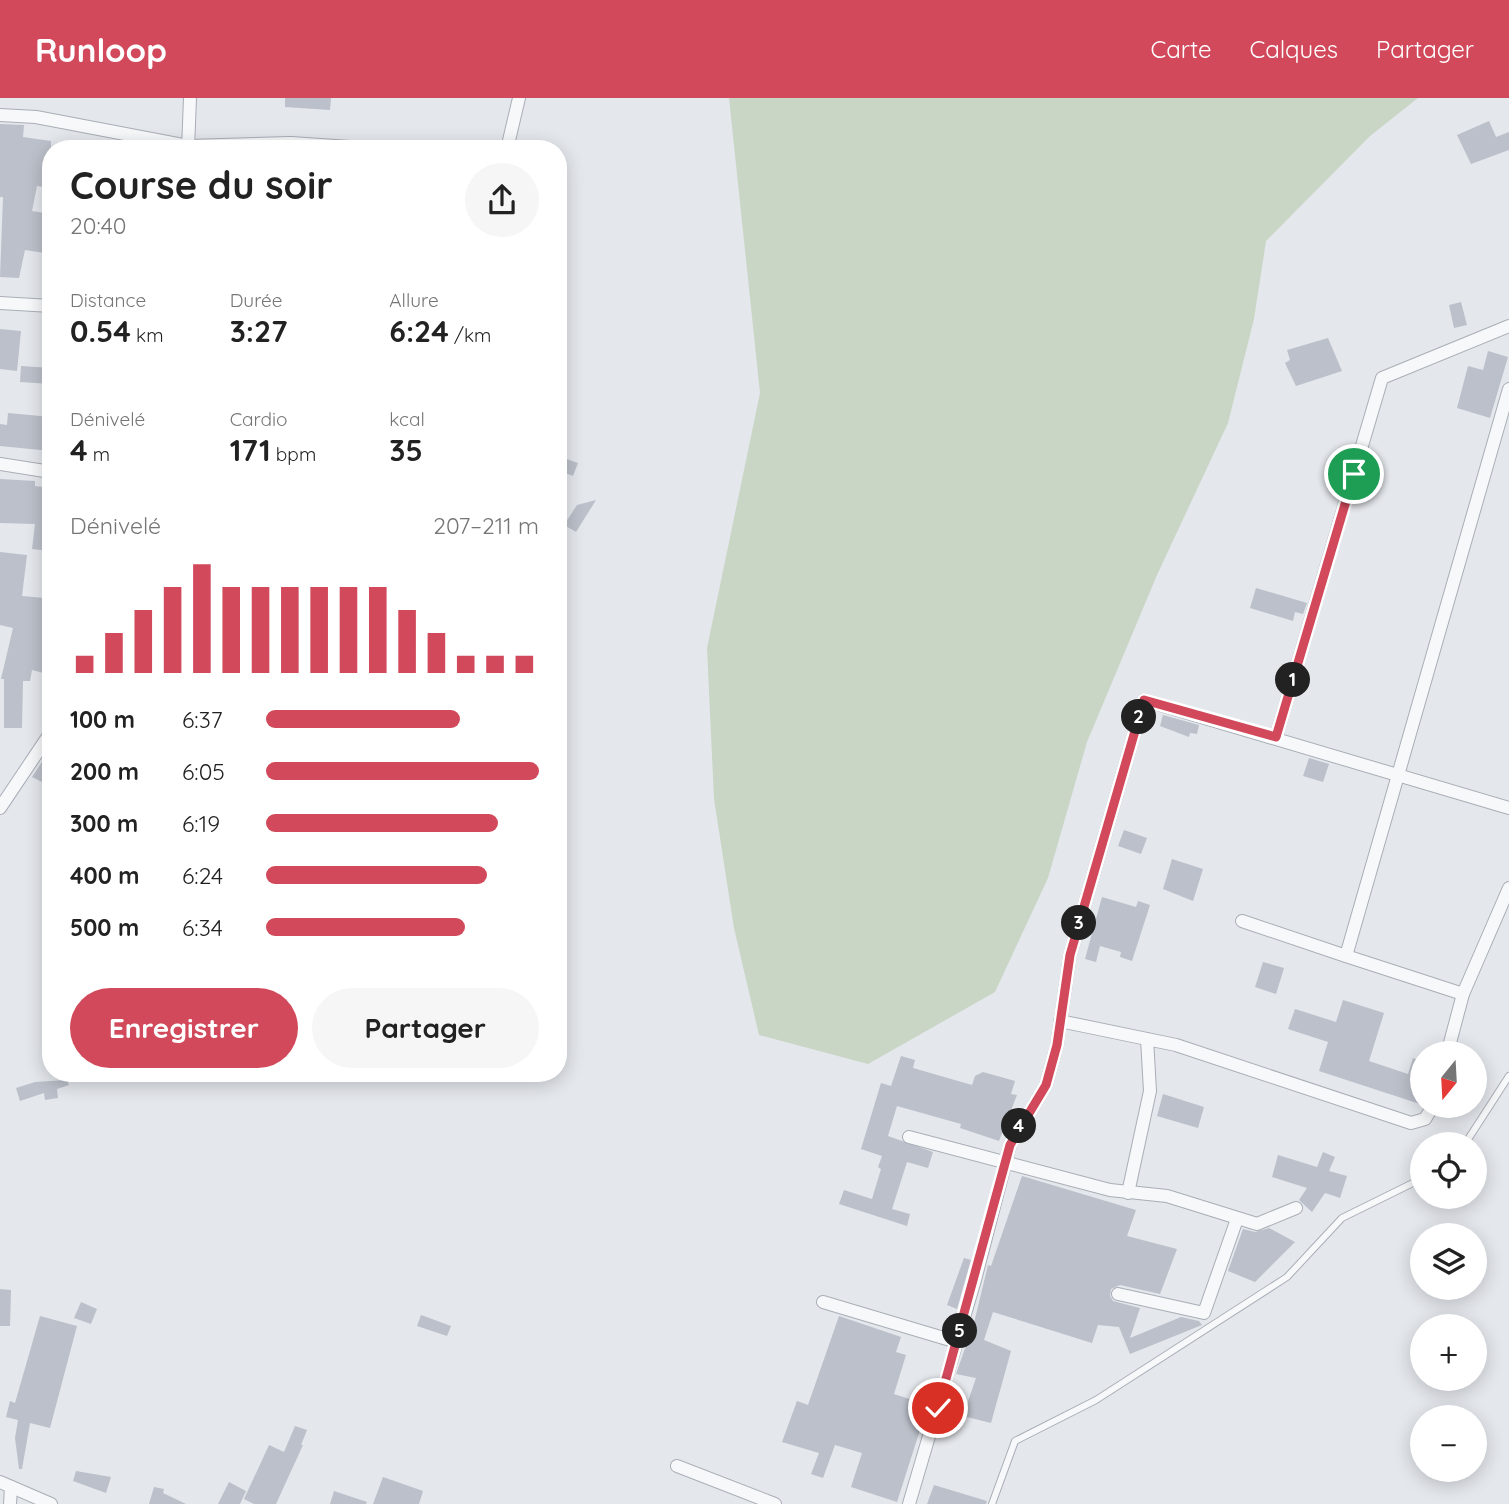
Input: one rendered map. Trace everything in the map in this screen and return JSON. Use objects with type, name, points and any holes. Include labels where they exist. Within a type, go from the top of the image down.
[{"type":"street","points":[[188,140],[190,98]]},
{"type":"street","points":[[509,140],[519,98]]},
{"type":"street","points":[[0,116],[36,117],[153,140]]},
{"type":"street","points":[[0,303],[42,305]]},
{"type":"street","points":[[1276,737],[1382,378],[1509,326]]},
{"type":"street","points":[[1346,956],[1509,388]]},
{"type":"street","points":[[0,464],[42,471]]},
{"type":"street","points":[[909,1504],[957,1342],[1005,1162],[1017,1129],[1046,1085],[1074,942],[1144,700],[1509,808]]},
{"type":"street","points":[[0,808],[5,792],[42,744]]},
{"type":"street","points":[[1450,1041],[1463,994],[1509,888]]},
{"type":"street","points":[[1242,921],[1463,994]]},
{"type":"street","points":[[1060,1021],[1176,1045],[1411,1123],[1426,1118]]},
{"type":"street","points":[[1128,1193],[1150,1091],[1147,1040]]},
{"type":"street","points":[[909,1137],[1128,1193],[1167,1196],[1237,1219],[1262,1224],[1296,1208]]},
{"type":"street","points":[[1118,1294],[1203,1313],[1237,1219]]},
{"type":"street","points":[[823,1302],[957,1342]]},
{"type":"street","points":[[677,1466],[775,1504]]},
{"type":"street","points":[[6,1485],[10,1504]]},
{"type":"street","points":[[6,1485],[51,1504]]},
{"type":"lane","points":[[1473,1132],[1509,1076]]},
{"type":"lane","points":[[992,1504],[1015,1441],[1107,1393],[1287,1277],[1342,1218],[1410,1184]]},
{"type":"green space","points":[[729,98],[1418,98],[1370,136],[1266,241],[1254,319],[1228,423],[1157,575],[1087,742],[1048,878],[995,992],[868,1064],[759,1035],[734,928],[714,799],[707,648],[760,393]]},
{"type":"building","points":[[285,98],[331,98],[330,110],[285,107]]},
{"type":"building","points":[[1489,121],[1496,137],[1509,132],[1509,150],[1471,164],[1457,135]]},
{"type":"building","points":[[0,124],[24,125],[23,137],[44,140],[42,187],[37,186],[32,211],[42,213],[42,253],[25,250],[19,278],[0,277],[3,197],[0,197]]},
{"type":"building","points":[[1461,302],[1467,325],[1454,328],[1449,305]]},
{"type":"building","points":[[0,329],[21,331],[17,371],[0,369]]},
{"type":"building","points":[[1328,338],[1342,371],[1296,386],[1285,363],[1290,360],[1287,350]]},
{"type":"building","points":[[1488,351],[1508,357],[1490,418],[1457,408],[1468,366],[1483,370]]},
{"type":"building","points":[[21,366],[42,367],[42,383],[20,382]]},
{"type":"building","points":[[8,413],[42,416],[42,450],[0,446],[0,424],[7,425]]},
{"type":"building","points":[[567,459],[578,463],[573,476],[567,474]]},
{"type":"building","points":[[0,479],[35,481],[35,486],[42,487],[42,550],[32,549],[35,524],[0,523]]},
{"type":"building","points":[[596,500],[576,532],[567,527],[567,520],[577,505]]},
{"type":"building","points":[[0,552],[27,555],[22,596],[42,598],[42,673],[32,670],[30,681],[23,681],[22,728],[4,728],[4,679],[1,679],[13,628],[0,625]]},
{"type":"building","points":[[1256,588],[1307,603],[1303,614],[1295,612],[1293,621],[1250,608]]},
{"type":"building","points":[[1163,715],[1199,725],[1197,734],[1190,733],[1189,737],[1160,726]]},
{"type":"building","points":[[1309,758],[1329,764],[1323,782],[1303,776]]},
{"type":"building","points":[[42,762],[42,782],[32,777]]},
{"type":"building","points":[[1124,830],[1147,838],[1141,854],[1118,846]]},
{"type":"building","points":[[1172,859],[1203,869],[1193,901],[1163,889]]},
{"type":"building","points":[[1102,897],[1136,907],[1138,901],[1150,905],[1132,961],[1120,957],[1121,952],[1100,946],[1096,962],[1085,959]]},
{"type":"building","points":[[1263,962],[1284,968],[1276,994],[1255,987]]},
{"type":"building","points":[[1343,1000],[1384,1013],[1369,1061],[1408,1074],[1410,1068],[1410,1101],[1319,1071],[1328,1042],[1288,1029],[1295,1009],[1336,1022]]},
{"type":"building","points":[[901,1056],[915,1060],[913,1068],[972,1085],[975,1076],[983,1072],[1015,1081],[1011,1094],[1017,1095],[999,1141],[960,1128],[961,1124],[897,1106],[888,1136],[933,1152],[928,1168],[907,1162],[892,1209],[910,1214],[907,1226],[839,1204],[844,1190],[872,1199],[882,1156],[861,1149],[881,1083],[891,1086]]},
{"type":"building","points":[[35,1082],[68,1082],[69,1085],[57,1089],[58,1098],[45,1100],[44,1093],[20,1101],[16,1088]]},
{"type":"building","points":[[1163,1094],[1204,1107],[1198,1128],[1157,1116]]},
{"type":"building","points":[[1323,1152],[1335,1157],[1329,1171],[1347,1176],[1340,1198],[1325,1193],[1312,1212],[1299,1200],[1307,1188],[1272,1177],[1278,1155],[1317,1167]]},
{"type":"building","points":[[1022,1176],[1136,1210],[1127,1236],[1177,1249],[1160,1294],[1120,1285],[1111,1289],[1110,1296],[1113,1301],[1140,1308],[1130,1338],[1181,1317],[1199,1321],[1202,1325],[1130,1354],[1119,1327],[1098,1325],[1092,1343],[993,1312],[984,1340],[1011,1351],[991,1423],[963,1416],[976,1378],[956,1374],[974,1323],[988,1265],[991,1266]]},
{"type":"building","points":[[1269,1228],[1295,1242],[1255,1282],[1228,1271],[1243,1229],[1255,1232]]},
{"type":"building","points":[[964,1258],[971,1260],[957,1309],[947,1305]]},
{"type":"building","points":[[0,1289],[11,1290],[10,1326],[0,1326]]},
{"type":"building","points":[[81,1302],[97,1309],[91,1324],[74,1318]]},
{"type":"building","points":[[421,1315],[451,1326],[447,1336],[417,1326]]},
{"type":"building","points":[[40,1316],[77,1326],[50,1428],[30,1423],[22,1469],[19,1469],[15,1438],[18,1420],[6,1417],[10,1401],[15,1403]]},
{"type":"building","points":[[839,1316],[901,1337],[896,1352],[906,1355],[894,1394],[928,1405],[897,1502],[851,1487],[862,1453],[835,1445],[823,1478],[811,1474],[819,1453],[782,1442],[797,1401],[808,1405]]},
{"type":"building","points":[[295,1426],[307,1430],[303,1445],[276,1504],[254,1504],[244,1499],[269,1445],[284,1452]]},
{"type":"building","points":[[76,1471],[111,1477],[106,1493],[73,1481]]},
{"type":"building","points":[[383,1477],[423,1491],[419,1504],[373,1504]]},
{"type":"building","points":[[229,1482],[246,1491],[240,1504],[218,1504]]},
{"type":"building","points":[[934,1485],[987,1501],[986,1504],[927,1504]]},
{"type":"building","points":[[154,1487],[164,1489],[163,1493],[186,1504],[149,1504]]},
{"type":"building","points":[[334,1491],[367,1502],[330,1504]]},
{"type":"route","points":[[938,1408],[1010,1145],[1017,1129],[1046,1085],[1057,1045],[1070,955],[1144,700],[1276,737],[1354,474]]}]
